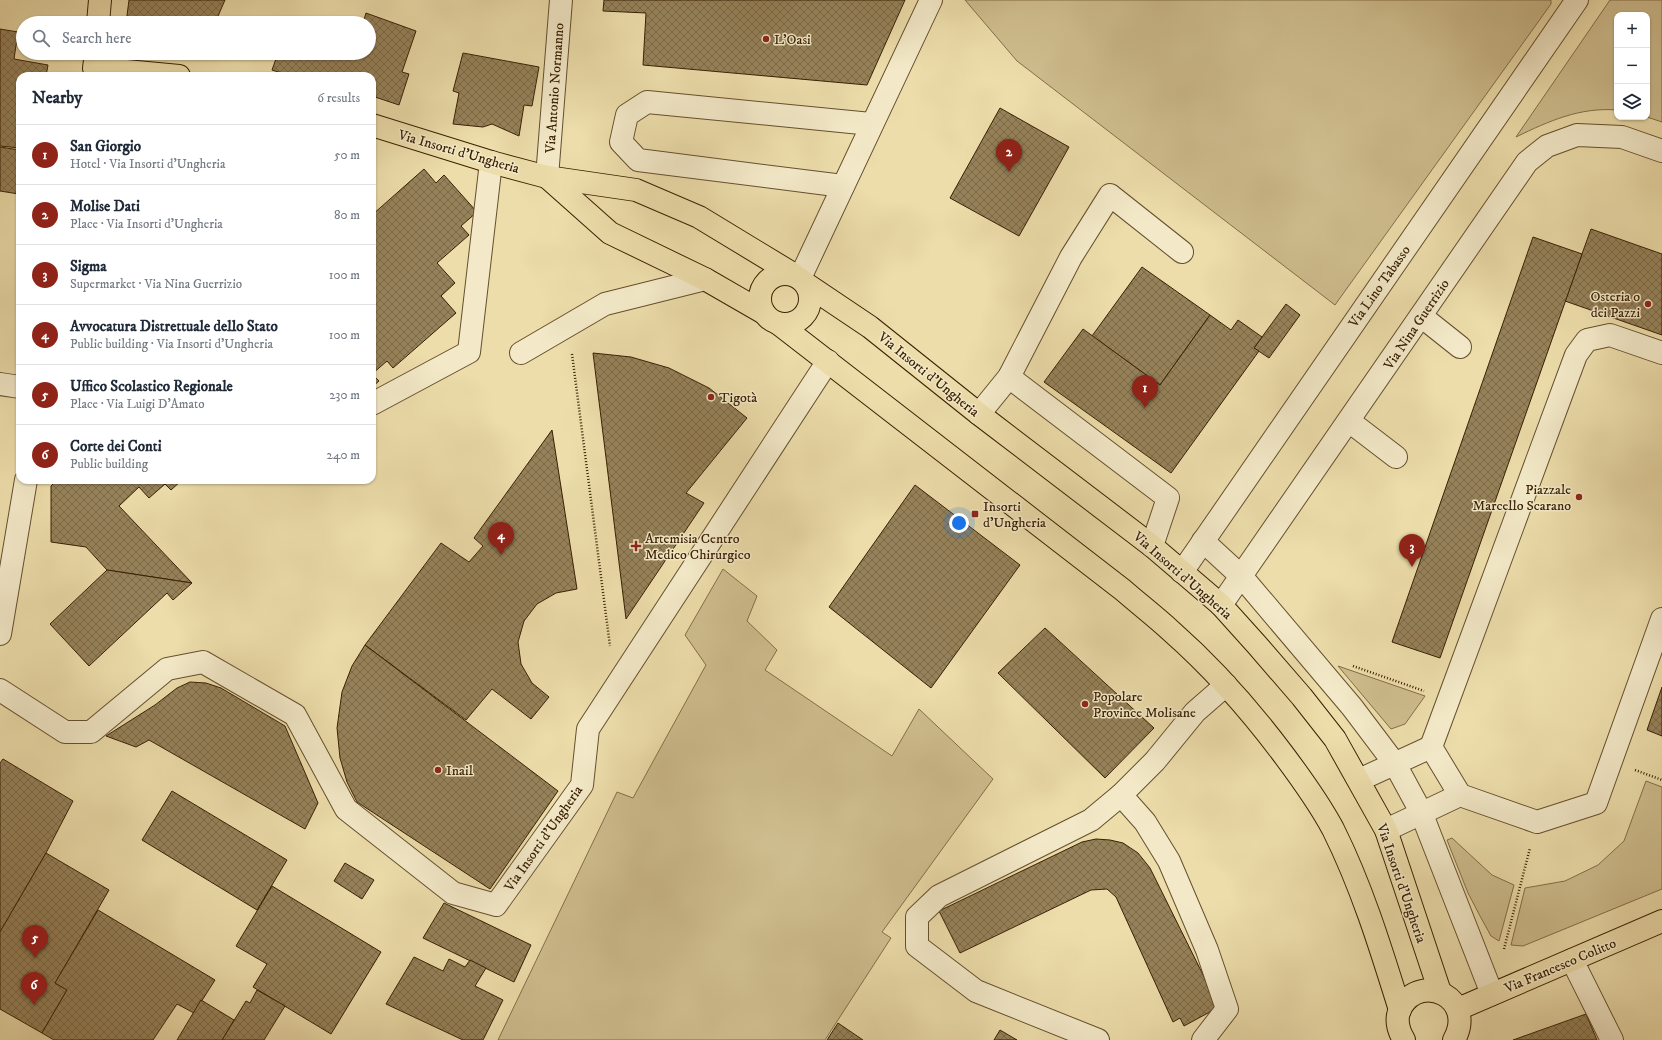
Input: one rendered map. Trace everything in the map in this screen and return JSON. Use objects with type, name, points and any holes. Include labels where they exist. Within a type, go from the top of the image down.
[{"type":"main road","points":[[99,16],[100,0]]},
{"type":"main road","points":[[94,66],[145,72]]},
{"type":"main road","name":"Via Insorti d'Ungheria","points":[[376,126],[491,162],[547,177],[636,190],[699,217],[800,279],[870,326],[979,414],[1152,546],[1221,605],[1257,644],[1335,739],[1386,830],[1440,992]]},
{"type":"main road","name":"Via Insorti d'Ungheria","points":[[547,177],[610,232],[705,279],[772,318],[1123,590],[1172,632],[1226,684],[1265,730],[1303,780],[1332,828],[1352,870],[1373,923],[1400,1010],[1398,1018],[1399,1038]]},
{"type":"main road","points":[[785,273],[800,279],[810,292],[811,301],[809,309],[804,317],[796,322],[772,318],[759,300],[760,292],[769,278],[785,273]]},
{"type":"main road","name":"Via Francesco Colitto","points":[[1458,1009],[1662,921]]},
{"type":"main road","points":[[1400,1010],[1405,1002],[1418,992],[1432,990],[1440,992],[1454,1002],[1458,1009],[1460,1025],[1454,1040]]},
{"type":"street","name":"Via Antonio Normanno","points":[[547,177],[561,0]]},
{"type":"street","points":[[800,279],[871,124],[931,0]]},
{"type":"street","name":"Via Lino Tabasso","points":[[1182,572],[1577,0]]},
{"type":"street","points":[[843,186],[638,160],[621,142],[627,115],[647,102],[871,124]]},
{"type":"street","name":"Via Nina Guerrizio","points":[[1221,605],[1242,577],[1527,162],[1547,146],[1577,135],[1622,137],[1662,151]]},
{"type":"street","points":[[636,190],[638,160]]},
{"type":"street","points":[[376,402],[469,352],[491,162]]},
{"type":"street","points":[[979,414],[1009,377],[1071,257],[1110,195],[1182,252]]},
{"type":"street","points":[[521,353],[605,304],[705,279]]},
{"type":"street","points":[[1421,316],[1460,347]]},
{"type":"street","points":[[1359,780],[1431,747],[1576,355],[1587,340],[1610,335],[1662,353]]},
{"type":"street","name":"Via Insorti d'Ungheria","points":[[0,690],[65,732],[91,732],[167,669],[203,662],[294,715],[346,809],[453,893],[496,905],[582,785],[588,729],[828,361]]},
{"type":"street","points":[[1009,377],[1168,498],[1152,546]]},
{"type":"street","points":[[0,384],[16,386]]},
{"type":"street","points":[[1350,420],[1396,457]]},
{"type":"street","points":[[0,634],[25,484]]},
{"type":"street","points":[[1203,541],[1242,577],[1352,707],[1395,764],[1421,812],[1492,994]]},
{"type":"street","points":[[1431,747],[1460,795],[1537,822],[1596,803],[1662,619]]},
{"type":"street","points":[[1098,1040],[976,991],[917,946],[918,917],[939,896],[1091,820],[1121,795],[1155,761],[1195,712],[1226,684]]},
{"type":"street","points":[[1121,795],[1145,822],[1168,861],[1207,950],[1227,1009],[1203,1040]]},
{"type":"street","points":[[1386,830],[1421,812],[1460,795]]},
{"type":"street","points":[[1572,960],[1612,1040]]},
{"type":"path","points":[[568,325],[610,648]]},
{"type":"path","points":[[1346,664],[1449,699]]},
{"type":"path","points":[[1504,949],[1537,822]]},
{"type":"shaded area","points":[[965,0],[1551,0],[1551,4],[1335,305],[1017,61]]},
{"type":"shaded area","points":[[1610,0],[1662,0],[1662,122],[1650,118],[1650,12],[1614,12],[1614,110],[1590,111],[1565,116],[1516,137]]},
{"type":"shaded area","points":[[723,569],[757,596],[747,621],[777,650],[765,670],[892,756],[919,709],[993,779],[882,932],[891,938],[825,1040],[498,1040],[617,792],[633,798],[706,665],[685,635]]},
{"type":"shaded area","points":[[1338,666],[1425,696],[1405,724],[1391,729]]},
{"type":"shaded area","points":[[1646,781],[1662,787],[1662,889],[1523,946],[1511,945],[1525,888],[1565,881],[1598,865],[1624,841]]},
{"type":"shaded area","points":[[1452,838],[1492,875],[1514,885],[1499,941],[1491,936],[1468,893],[1447,840]]},
{"type":"building","points":[[129,0],[225,0],[218,16],[127,16]]},
{"type":"building","name":"L'Oasi","points":[[604,0],[905,0],[867,85],[643,65],[646,13],[603,11]]},
{"type":"building","points":[[366,13],[374,16],[365,16]]},
{"type":"building","points":[[376,17],[416,31],[402,72],[409,74],[399,105],[376,97],[376,72],[278,72],[272,70],[276,60],[376,60]]},
{"type":"building","points":[[0,29],[16,32],[14,59],[48,65],[47,72],[16,72],[16,148],[0,146]]},
{"type":"building","points":[[463,53],[539,67],[532,106],[524,105],[519,136],[492,124],[483,127],[453,124],[459,93],[453,91]]},
{"type":"building","points":[[1000,108],[1069,147],[1019,236],[950,198]]},
{"type":"building","points":[[0,147],[16,149],[16,194],[0,191]]},
{"type":"building","points":[[424,169],[436,183],[444,175],[477,212],[461,226],[469,235],[437,263],[455,283],[441,296],[456,313],[393,368],[387,361],[376,371],[376,211]]},
{"type":"building","points":[[1591,229],[1662,254],[1662,335],[1565,301]]},
{"type":"building","points":[[1533,237],[1582,254],[1440,658],[1392,642]]},
{"type":"building","points":[[1142,267],[1210,315],[1160,385],[1092,336]]},
{"type":"building","points":[[1286,304],[1300,315],[1269,358],[1254,348]]},
{"type":"building","points":[[1210,315],[1231,330],[1238,320],[1262,337],[1254,348],[1259,351],[1171,473],[1044,382],[1083,329],[1160,385]]},
{"type":"building","points":[[593,353],[631,357],[669,368],[709,388],[747,418],[686,493],[704,503],[626,619]]},
{"type":"building","points":[[552,430],[577,589],[556,593],[537,604],[524,621],[518,642],[521,664],[532,683],[549,697],[531,719],[492,689],[466,720],[365,645],[441,543],[469,562],[483,546],[474,538]]},
{"type":"building","points":[[53,484],[165,484],[149,498],[139,487],[119,506],[192,583],[107,570],[86,547],[51,542],[51,486]]},
{"type":"building","points":[[165,484],[178,484],[171,490]]},
{"type":"building","points":[[915,485],[1020,565],[931,688],[829,607]]},
{"type":"building","points":[[107,570],[192,583],[173,600],[167,593],[89,666],[50,624]]},
{"type":"building","points":[[1045,628],[1154,728],[1105,778],[998,673]]},
{"type":"building","name":"Inail","points":[[365,645],[558,791],[490,889],[357,802],[347,782],[340,758],[337,728],[342,692],[352,666]]},
{"type":"building","points":[[190,682],[206,683],[221,688],[285,726],[318,803],[305,829],[149,740],[136,747],[106,736],[155,705],[177,688]]},
{"type":"building","points":[[1662,687],[1662,736],[1647,730]]},
{"type":"building","points":[[3,759],[73,801],[46,853],[0,932],[0,763]]},
{"type":"building","points":[[172,791],[287,860],[257,910],[142,840]]},
{"type":"building","points":[[1096,839],[1123,843],[1138,853],[1150,868],[1219,1007],[1184,1026],[1180,1018],[1173,1022],[1116,897],[1107,889],[1091,890],[960,953],[939,911],[1082,842]]},
{"type":"building","points":[[46,853],[109,890],[55,983],[67,990],[42,1033],[0,1009],[0,932]]},
{"type":"building","points":[[345,863],[374,880],[362,899],[334,881]]},
{"type":"building","points":[[272,886],[381,952],[331,1034],[253,987],[267,964],[236,946]]},
{"type":"building","points":[[444,903],[531,945],[514,982],[423,938]]},
{"type":"building","points":[[98,910],[215,980],[194,1013],[177,1004],[153,1040],[54,1040],[42,1033],[67,990],[55,983]]},
{"type":"building","points":[[414,957],[443,971],[449,959],[465,967],[470,960],[486,968],[475,986],[503,1000],[483,1040],[463,1040],[386,1004]]},
{"type":"building","points":[[257,990],[285,1006],[264,1040],[222,1040],[246,1001],[250,1003]]},
{"type":"building","points":[[201,1000],[234,1020],[222,1040],[177,1040]]},
{"type":"building","points":[[1586,1014],[1597,1040],[1513,1040]]},
{"type":"building","points":[[838,1023],[863,1040],[827,1040]]},
{"type":"building","points":[[1000,1030],[1017,1040],[994,1040]]},
{"type":"place","name":"L'Oasi","points":[[766,39]]},
{"type":"place","name":"Molise Dati","points":[[1009,172]]},
{"type":"place","name":"Osteria o dei Pazzi","points":[[1648,304]]},
{"type":"place","name":"Tigotà","points":[[711,397]]},
{"type":"place","name":"San Giorgio","points":[[1145,408]]},
{"type":"place","name":"Piazzale Marcello Scarano","points":[[1579,497]]},
{"type":"place","name":"Insorti d'Ungheria","points":[[975,514]]},
{"type":"place","name":"Artemisia Centro Medico Chirurgico","points":[[636,546]]},
{"type":"place","name":"Avvocatura Distrettuale dello Stato","points":[[501,555]]},
{"type":"place","name":"Sigma","points":[[1412,567]]},
{"type":"place","name":"Popolare Province Molisane","points":[[1085,704]]},
{"type":"place","name":"Inail","points":[[438,770]]},
{"type":"place","name":"Uffico Scolastico Regionale","points":[[35,958]]},
{"type":"place","name":"Corte dei Conti","points":[[34,1005]]}]
